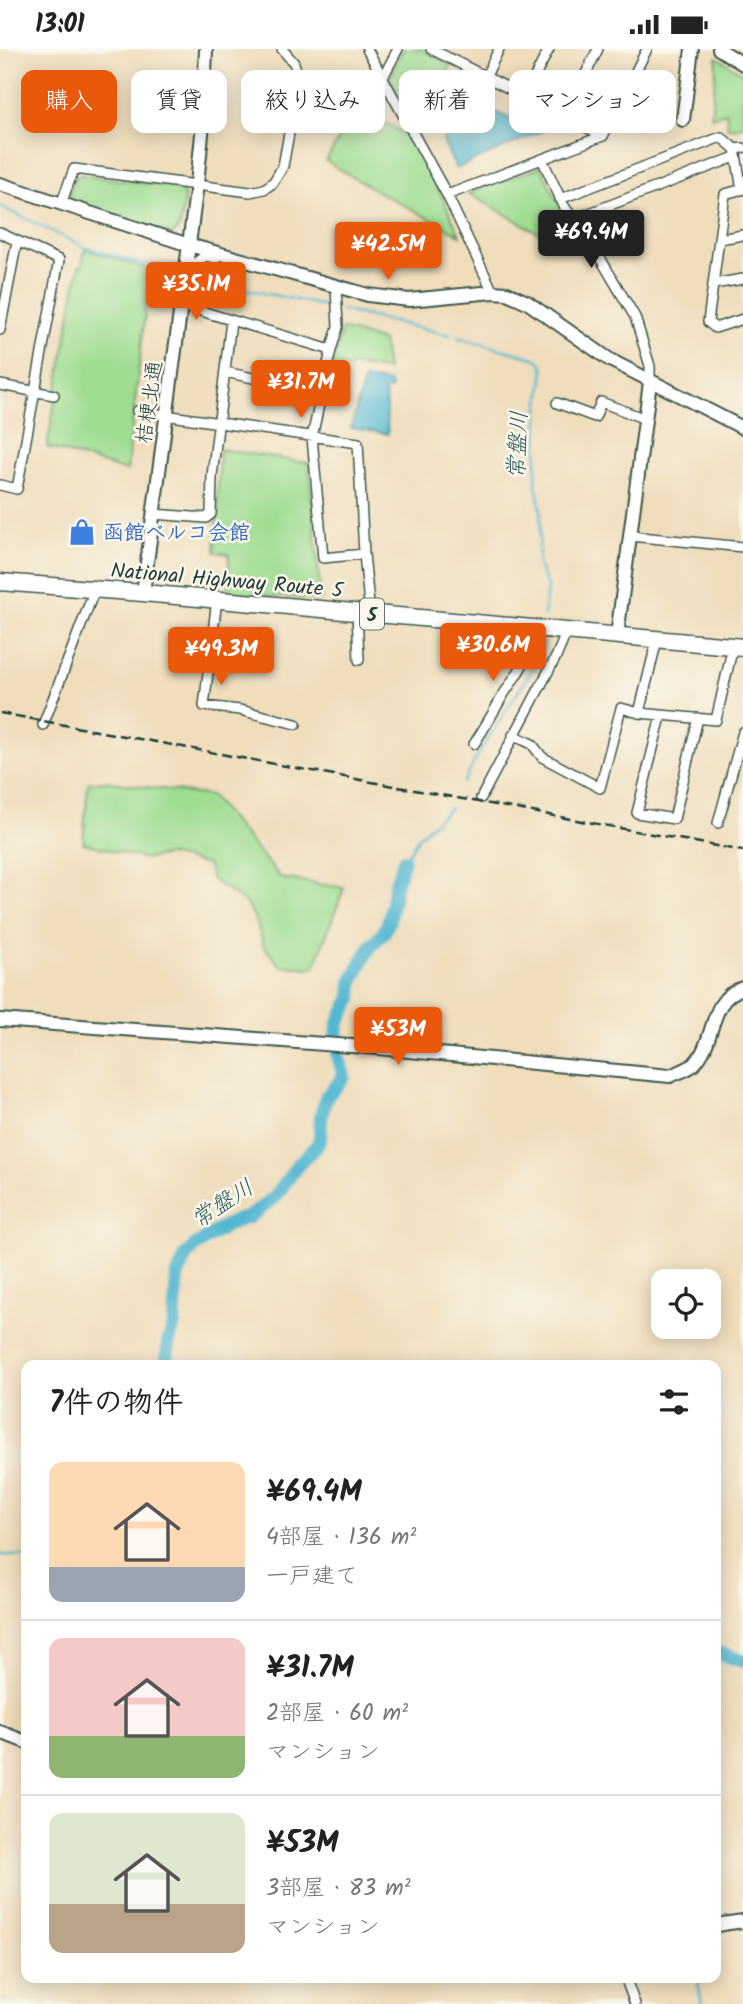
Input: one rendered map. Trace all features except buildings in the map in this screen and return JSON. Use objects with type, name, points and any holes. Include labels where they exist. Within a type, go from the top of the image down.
[{"type":"highway","name":"National Highway Route 5","points":[[0,582],[738,647]]},
{"type":"street","name":"桔梗北通","points":[[143,593],[167,416],[186,304],[204,114],[206,49]]},
{"type":"street","points":[[61,204],[74,169],[258,191],[269,186],[280,175],[299,79],[294,63],[282,49]]},
{"type":"street","points":[[367,49],[378,70]]},
{"type":"street","points":[[385,73],[398,49]]},
{"type":"street","points":[[431,49],[447,53],[476,70]]},
{"type":"street","points":[[489,70],[499,49]]},
{"type":"street","points":[[538,70],[549,49]]},
{"type":"street","points":[[588,70],[598,49]]},
{"type":"street","points":[[447,195],[603,136],[646,49]]},
{"type":"street","points":[[683,120],[692,49]]},
{"type":"street","points":[[719,49],[743,64]]},
{"type":"street","points":[[385,84],[447,195],[493,292]]},
{"type":"street","points":[[597,133],[603,136]]},
{"type":"street","points":[[560,199],[722,137],[738,151],[742,190],[725,194],[708,322],[715,328],[743,319]]},
{"type":"street","points":[[574,219],[738,151]]},
{"type":"street","points":[[542,159],[560,199],[635,317],[649,366],[650,382],[617,636]]},
{"type":"street","points":[[0,184],[336,289]]},
{"type":"street","points":[[0,233],[59,260],[17,489],[0,485]]},
{"type":"street","points":[[719,239],[743,235]]},
{"type":"street","points":[[0,330],[17,241]]},
{"type":"street","points":[[331,350],[231,321],[186,304],[194,264],[205,256],[336,289],[409,300],[507,293],[527,302],[591,348],[650,382],[743,428]]},
{"type":"street","points":[[714,284],[743,279]]},
{"type":"street","points":[[336,289],[338,327],[312,437],[323,558],[364,554]]},
{"type":"street","points":[[153,514],[206,519],[211,514],[218,423],[231,321]]},
{"type":"street","points":[[225,372],[322,393]]},
{"type":"street","points":[[0,385],[54,395]]},
{"type":"street","points":[[557,403],[595,418],[601,402],[645,419]]},
{"type":"street","points":[[137,411],[358,443],[364,554],[359,660]]},
{"type":"street","points":[[630,536],[743,547]]},
{"type":"street","points":[[43,725],[95,589]]},
{"type":"street","points":[[217,600],[204,706],[296,724]]},
{"type":"street","points":[[474,744],[525,663],[530,650],[532,628]]},
{"type":"street","points":[[481,798],[567,631]]},
{"type":"street","points":[[639,713],[657,640]]},
{"type":"street","points":[[513,735],[532,744],[542,757],[600,788],[621,708],[661,716],[716,720],[738,647]]},
{"type":"street","points":[[661,716],[637,813],[674,819],[698,718]]},
{"type":"street","points":[[718,823],[743,732]]},
{"type":"street","points":[[0,1020],[377,1048],[670,1076],[696,1062],[704,1049],[716,1011],[724,998],[743,988]]},
{"type":"street","points":[[0,1732],[21,1740]]},
{"type":"street","points":[[721,1924],[743,1921]]},
{"type":"street","points":[[627,1983],[635,2004]]},
{"type":"green space","points":[[403,49],[421,49],[451,64],[448,70],[399,70],[399,94],[390,78]]},
{"type":"green space","points":[[717,57],[743,74],[743,126],[728,128],[726,112],[711,117]]},
{"type":"green space","points":[[385,123],[409,136],[460,235],[375,190],[326,161],[342,133],[385,133]]},
{"type":"green space","points":[[541,167],[562,212],[575,229],[549,239],[468,193]]},
{"type":"green space","points":[[80,175],[182,188],[185,196],[180,227],[172,235],[72,202],[69,195],[75,178]]},
{"type":"green space","points":[[85,249],[150,270],[127,471],[47,447],[79,266],[82,266]]},
{"type":"green space","points":[[342,329],[383,341],[387,370],[351,365],[350,369],[333,365]]},
{"type":"green space","points":[[220,449],[309,463],[321,600],[228,593],[229,554],[215,552]]},
{"type":"green space","points":[[104,781],[211,796],[281,878],[344,888],[314,968],[281,966],[264,947],[256,920],[245,902],[212,880],[208,865],[169,855],[145,859],[83,843],[88,783]]},
{"type":"water","points":[[495,112],[509,118],[509,133],[537,133],[456,169],[443,141],[447,133],[495,133]]},
{"type":"water","points":[[364,379],[390,383],[391,390],[385,390],[388,434],[351,428]]},
{"type":"waterway","name":"常盤川","points":[[0,206],[84,247],[142,264],[176,265]]},
{"type":"waterway","name":"常盤川","points":[[196,271],[230,286],[335,308]]},
{"type":"waterway","name":"常盤川","points":[[341,310],[450,335]]},
{"type":"waterway","name":"常盤川","points":[[457,337],[534,358],[540,361],[544,369],[539,409],[536,484],[541,512],[538,565],[547,586],[544,616]]},
{"type":"waterway","name":"常盤川","points":[[463,783],[537,662],[544,643]]},
{"type":"waterway","name":"常盤川","points":[[404,860],[419,836],[450,808]]},
{"type":"waterway","name":"常盤川","points":[[337,1038],[338,1024],[351,999],[352,983],[362,961],[389,921],[395,885],[404,860]]},
{"type":"waterway","name":"常盤川","points":[[167,1360],[168,1343],[174,1324],[177,1277],[186,1255],[214,1233],[233,1222],[249,1217],[274,1198],[297,1166],[317,1145],[326,1097],[344,1077],[338,1055]]},
{"type":"waterway","points":[[0,1555],[21,1556]]},
{"type":"waterway","name":"常盤川","points":[[721,1654],[743,1661]]},
{"type":"waterway","points":[[698,1983],[702,2004]]},
{"type":"railway","points":[[0,713],[743,851]]},
{"type":"place","name":"函館ベルコ会館","points":[[82,532]]}]
